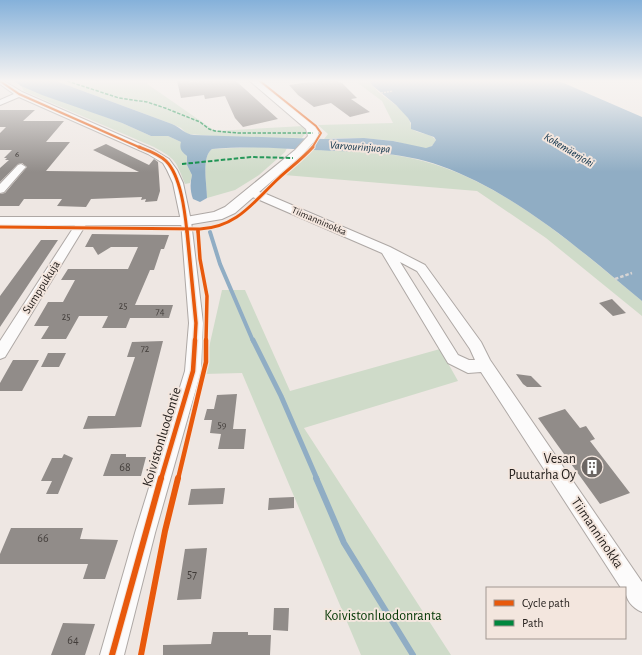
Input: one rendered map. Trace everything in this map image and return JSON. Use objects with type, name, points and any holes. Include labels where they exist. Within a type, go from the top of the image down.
[{"type":"street","name":"Koivistonluodontie","points":[[59,112],[151,152],[166,161],[172,170],[178,183],[186,221],[196,323],[193,371],[145,533],[112,655]]},
{"type":"street","points":[[0,221],[186,221],[217,216],[230,210],[252,193],[299,152],[313,137],[313,130],[291,112]]},
{"type":"street","points":[[0,190],[21,167]]},
{"type":"street","name":"Tiimanninokka","points":[[252,193],[386,250],[421,268],[476,346],[484,365],[642,601]]},
{"type":"street","name":"Sumppukuja","points":[[0,353],[83,221]]},
{"type":"street","points":[[386,250],[453,359],[468,367],[484,365]]},
{"type":"path","points":[[616,279],[632,273]]},
{"type":"green space","points":[[72,112],[91,112],[151,136],[168,136],[181,142],[182,151],[187,156],[187,165],[192,175],[190,183],[185,184],[177,165],[171,158],[154,147]]},
{"type":"green space","points":[[138,112],[187,112],[215,131],[304,126],[307,131],[302,138],[230,137],[187,134],[181,128]]},
{"type":"green space","points":[[387,112],[403,112],[410,122],[411,128],[417,132],[431,136],[436,140],[429,148],[423,148],[393,141],[376,139],[324,139],[328,134],[318,125],[393,123]]},
{"type":"green space","points":[[258,147],[287,148],[285,152],[259,175],[235,190],[207,198],[206,165],[207,158],[212,149]]},
{"type":"green space","points":[[312,150],[368,152],[396,155],[423,161],[453,171],[483,184],[539,219],[593,260],[642,301],[642,316],[546,238],[477,191],[284,175]]},
{"type":"green space","name":"Koivistonluodonranta","points":[[222,290],[245,290],[290,391],[440,349],[458,381],[304,428],[451,655],[361,655],[242,373],[203,374]]},
{"type":"water","points":[[89,112],[138,112],[172,124],[194,135],[324,139],[364,138],[393,141],[426,148],[432,146],[436,140],[434,137],[411,129],[411,123],[402,112],[629,112],[642,117],[642,301],[572,243],[522,207],[496,191],[441,166],[410,157],[378,153],[262,148],[212,149],[207,158],[206,165],[207,198],[200,202],[193,199],[192,196],[192,175],[187,165],[187,156],[182,152],[181,142],[168,136],[151,136],[122,123]]},
{"type":"building","points":[[0,112],[33,112],[23,121],[64,121],[46,142],[70,142],[46,171],[139,172],[93,150],[106,144],[149,165],[154,159],[158,162],[160,191],[157,201],[145,202],[146,199],[141,200],[142,197],[91,199],[86,207],[57,206],[62,199],[24,199],[19,206],[0,206],[0,194],[5,193],[27,167],[22,163],[18,164],[0,182],[0,168],[9,160],[5,160],[7,158],[4,158],[12,150],[0,150],[0,133],[6,127],[0,127]]},
{"type":"building","points":[[232,112],[270,112],[278,119],[243,127],[235,118]]},
{"type":"building","points":[[343,112],[370,112],[350,117]]},
{"type":"building","points":[[92,234],[169,235],[164,249],[161,249],[154,270],[150,270],[135,305],[173,305],[169,318],[130,318],[126,328],[102,328],[108,316],[79,316],[66,339],[41,339],[49,326],[34,326],[48,302],[63,302],[75,280],[61,280],[68,269],[128,269],[138,247],[111,247],[98,255],[93,247],[85,247]]},
{"type":"building","points":[[41,240],[58,240],[0,327],[0,296]]},
{"type":"building","points":[[612,299],[626,313],[613,316],[599,303]]},
{"type":"building","points":[[163,341],[141,427],[83,429],[88,416],[115,416],[135,357],[127,357],[132,342]]},
{"type":"building","points":[[48,353],[66,353],[59,367],[41,367]]},
{"type":"building","points":[[13,360],[39,360],[22,391],[0,391],[0,383]]},
{"type":"building","points":[[516,374],[531,376],[542,387],[527,387]]},
{"type":"building","points":[[237,394],[233,429],[246,429],[244,449],[218,449],[221,434],[210,433],[212,420],[204,420],[207,409],[214,409],[217,395]]},
{"type":"building","name":"Vesan Puutarha Oy","points":[[565,409],[580,428],[586,426],[595,439],[590,441],[630,493],[600,504],[538,418]]},
{"type":"building","points":[[64,454],[73,458],[58,494],[46,494],[52,481],[41,481],[52,458],[62,458]]},
{"type":"building","points":[[111,454],[126,454],[126,457],[146,457],[141,476],[103,476]]},
{"type":"building","points":[[225,488],[223,504],[188,505],[191,489]]},
{"type":"building","points":[[294,497],[294,508],[268,510],[269,498]]},
{"type":"building","points":[[11,528],[83,528],[80,539],[118,540],[105,579],[83,579],[88,564],[0,564],[0,554]]},
{"type":"building","points":[[207,548],[201,599],[177,600],[185,549]]},
{"type":"building","points":[[274,608],[289,608],[288,631],[273,630]]},
{"type":"building","points":[[63,623],[95,624],[85,655],[51,655]]},
{"type":"building","points":[[213,632],[248,632],[248,635],[271,635],[270,655],[163,655],[163,645],[211,644]]},
{"type":"waterway","points":[[210,232],[220,264],[253,341]]},
{"type":"waterway","points":[[253,340],[281,396],[317,479]]},
{"type":"waterway","points":[[316,478],[344,543],[413,655]]},
{"type":"marked path","points":[[174,112],[200,122],[209,129],[215,131],[238,133],[313,133]]},
{"type":"marked path","points":[[182,164],[265,156],[293,158]]},
{"type":"cycle path","points":[[59,112],[151,152],[166,161],[172,170],[178,183],[186,221],[196,323],[193,371],[145,533],[112,655]]},
{"type":"cycle path","points":[[0,227],[200,229],[218,226],[240,215],[255,203],[315,144],[321,133],[316,126],[298,112]]},
{"type":"cycle path","points":[[141,655],[165,531],[206,362],[207,296],[200,259],[198,229]]},
{"type":"place","name":"Vesan Puutarha Oy","points":[[592,467]]},
{"type":"water label","name":"Varvourinjuopa","points":[[360,147]]},
{"type":"water label","name":"Kokemäenjoki","points":[[569,150]]}]
